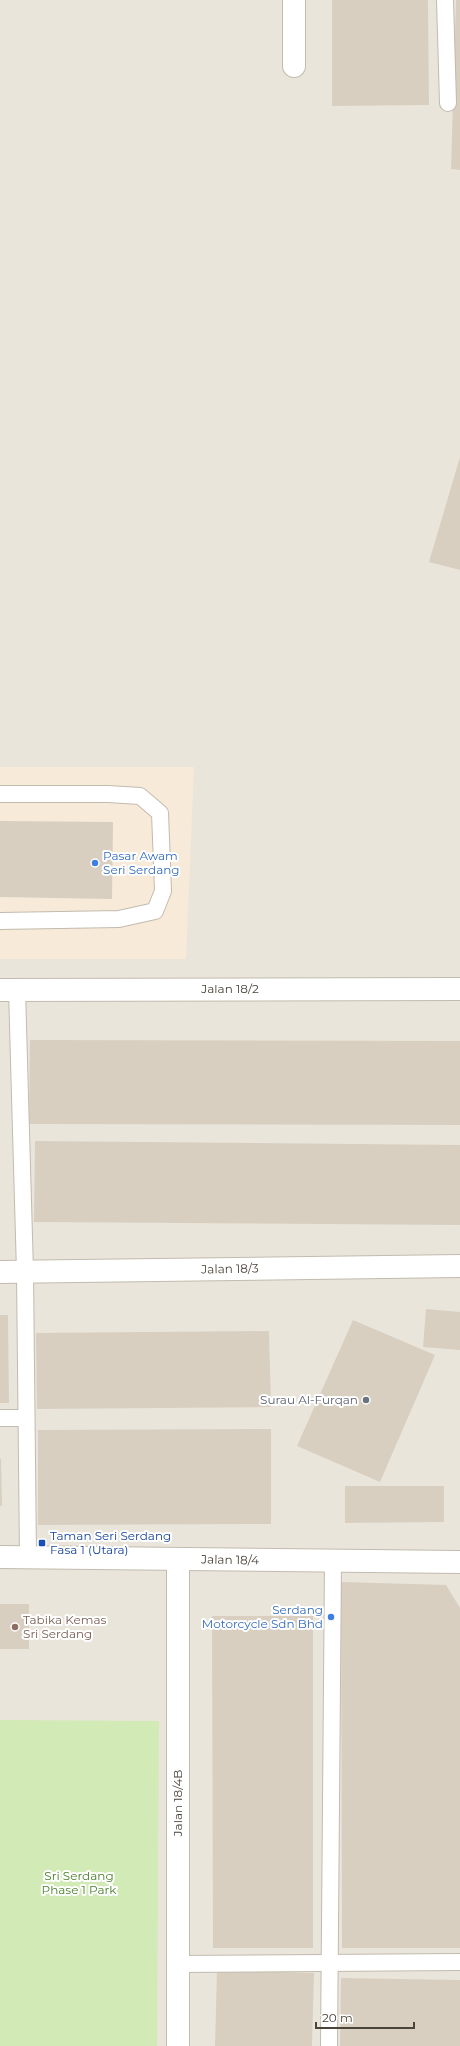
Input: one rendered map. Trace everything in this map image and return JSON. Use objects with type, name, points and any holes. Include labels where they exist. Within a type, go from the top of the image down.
[{"type":"street","points":[[294,0],[294,66]]},
{"type":"street","name":"Jalan 18/2","points":[[8,990],[460,989]]},
{"type":"street","name":"Jalan 18/3","points":[[0,1272],[460,1266]]},
{"type":"street","name":"Jalan 18/4","points":[[0,1557],[460,1562]]},
{"type":"street","name":"Jalan 18/4B","points":[[178,1559],[178,2046]]},
{"type":"lane","points":[[445,0],[448,103]]},
{"type":"lane","points":[[0,794],[108,794],[140,796],[160,812],[163,891],[155,911],[119,919],[0,921]]},
{"type":"lane","points":[[8,990],[25,1272],[28,1557]]},
{"type":"lane","points":[[0,1418],[26,1418]]},
{"type":"lane","points":[[328,2046],[332,1561]]},
{"type":"lane","points":[[178,1964],[460,1962]]},
{"type":"shaded area","points":[[0,0],[460,0],[460,2046],[0,2046]]},
{"type":"shaded area","name":"Pasar Awam Seri Serdang","points":[[0,767],[194,767],[186,959],[0,959]]},
{"type":"green space","name":"Sri Serdang Phase 1 Park","points":[[0,1720],[159,1721],[157,2046],[0,2046]]},
{"type":"building","points":[[332,0],[428,0],[429,105],[332,106]]},
{"type":"building","points":[[456,0],[460,0],[460,170],[451,169]]},
{"type":"building","points":[[460,457],[460,570],[429,562]]},
{"type":"building","points":[[0,821],[113,822],[112,899],[0,897]]},
{"type":"building","points":[[30,1040],[460,1041],[460,1125],[29,1124]]},
{"type":"building","points":[[35,1141],[460,1145],[460,1225],[34,1222]]},
{"type":"building","points":[[426,1309],[460,1312],[460,1350],[423,1347]]},
{"type":"building","points":[[0,1315],[8,1315],[9,1403],[0,1403]]},
{"type":"building","name":"Surau Al-Furqan","points":[[353,1320],[435,1355],[380,1482],[297,1446]]},
{"type":"building","points":[[269,1331],[271,1407],[37,1409],[36,1333]]},
{"type":"building","points":[[271,1429],[271,1524],[38,1525],[38,1430]]},
{"type":"building","points":[[1,1459],[2,1506],[0,1506]]},
{"type":"building","points":[[345,1486],[444,1486],[444,1522],[345,1523]]},
{"type":"building","points":[[341,1582],[446,1585],[460,1608],[460,1948],[342,1948]]},
{"type":"building","name":"Tabika Kemas Sri Serdang","points":[[0,1604],[29,1604],[29,1649],[0,1649]]},
{"type":"building","points":[[212,1616],[313,1616],[313,1948],[213,1948]]},
{"type":"building","points":[[217,1970],[314,1973],[312,2046],[215,2046]]},
{"type":"building","points":[[341,1978],[460,1980],[460,2046],[340,2046]]},
{"type":"place","name":"Pasar Awam Seri Serdang","points":[[95,863]]},
{"type":"place","name":"Surau Al-Furqan","points":[[366,1400]]},
{"type":"place","name":"Taman Seri Serdang Fasa 1 (Utara)","points":[[42,1543]]},
{"type":"place","name":"Serdang Motorcycle Sdn Bhd","points":[[331,1617]]},
{"type":"place","name":"Tabika Kemas Sri Serdang","points":[[15,1627]]}]
